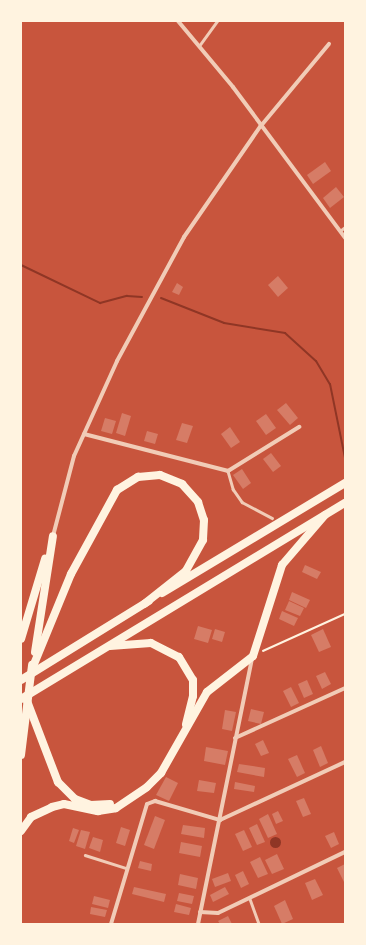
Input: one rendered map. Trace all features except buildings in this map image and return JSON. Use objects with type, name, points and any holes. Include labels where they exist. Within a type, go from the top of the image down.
[{"type":"highway","points":[[32,669],[71,574],[117,490],[138,477],[160,475],[182,484],[198,502],[204,520],[203,540],[186,571],[144,604]]},
{"type":"highway","points":[[21,680],[345,483]]},
{"type":"highway","points":[[24,700],[345,503]]},
{"type":"highway","points":[[21,831],[31,817],[64,804],[98,811],[132,800],[161,773],[207,692],[253,656],[282,565],[325,515]]},
{"type":"highway","points":[[21,639],[23,625],[53,536]]},
{"type":"highway","points":[[21,755],[24,700],[32,669],[53,536]]},
{"type":"highway","points":[[24,700],[58,782],[75,799],[108,805],[128,797],[159,768],[186,723],[193,680],[188,668],[167,648],[138,642],[110,646]]},
{"type":"street","points":[[178,21],[199,46],[345,238]]},
{"type":"street","points":[[53,536],[74,456],[117,361],[184,237],[260,127],[329,44]]},
{"type":"street","points":[[84,434],[228,471],[299,427]]},
{"type":"street","points":[[198,924],[253,656]]},
{"type":"street","points":[[235,738],[345,688]]},
{"type":"street","points":[[111,924],[126,868],[147,804],[154,801],[220,820],[345,762]]},
{"type":"street","points":[[200,912],[218,913],[250,899],[345,852]]},
{"type":"lane","points":[[199,46],[217,21]]},
{"type":"lane","points":[[340,231],[345,227]]},
{"type":"lane","points":[[228,471],[233,489],[242,502],[272,518]]},
{"type":"lane","points":[[84,855],[126,868]]},
{"type":"lane","points":[[250,899],[259,924]]},
{"type":"path","points":[[253,656],[345,614]]},
{"type":"shaded area","points":[[275,836],[279,838],[281,842],[279,846],[275,848],[271,846],[269,842],[271,838]]},
{"type":"waterway","points":[[21,265],[100,303],[127,296],[142,297]]},
{"type":"waterway","points":[[161,298],[224,323],[285,333],[316,361],[330,384],[345,458]]}]
